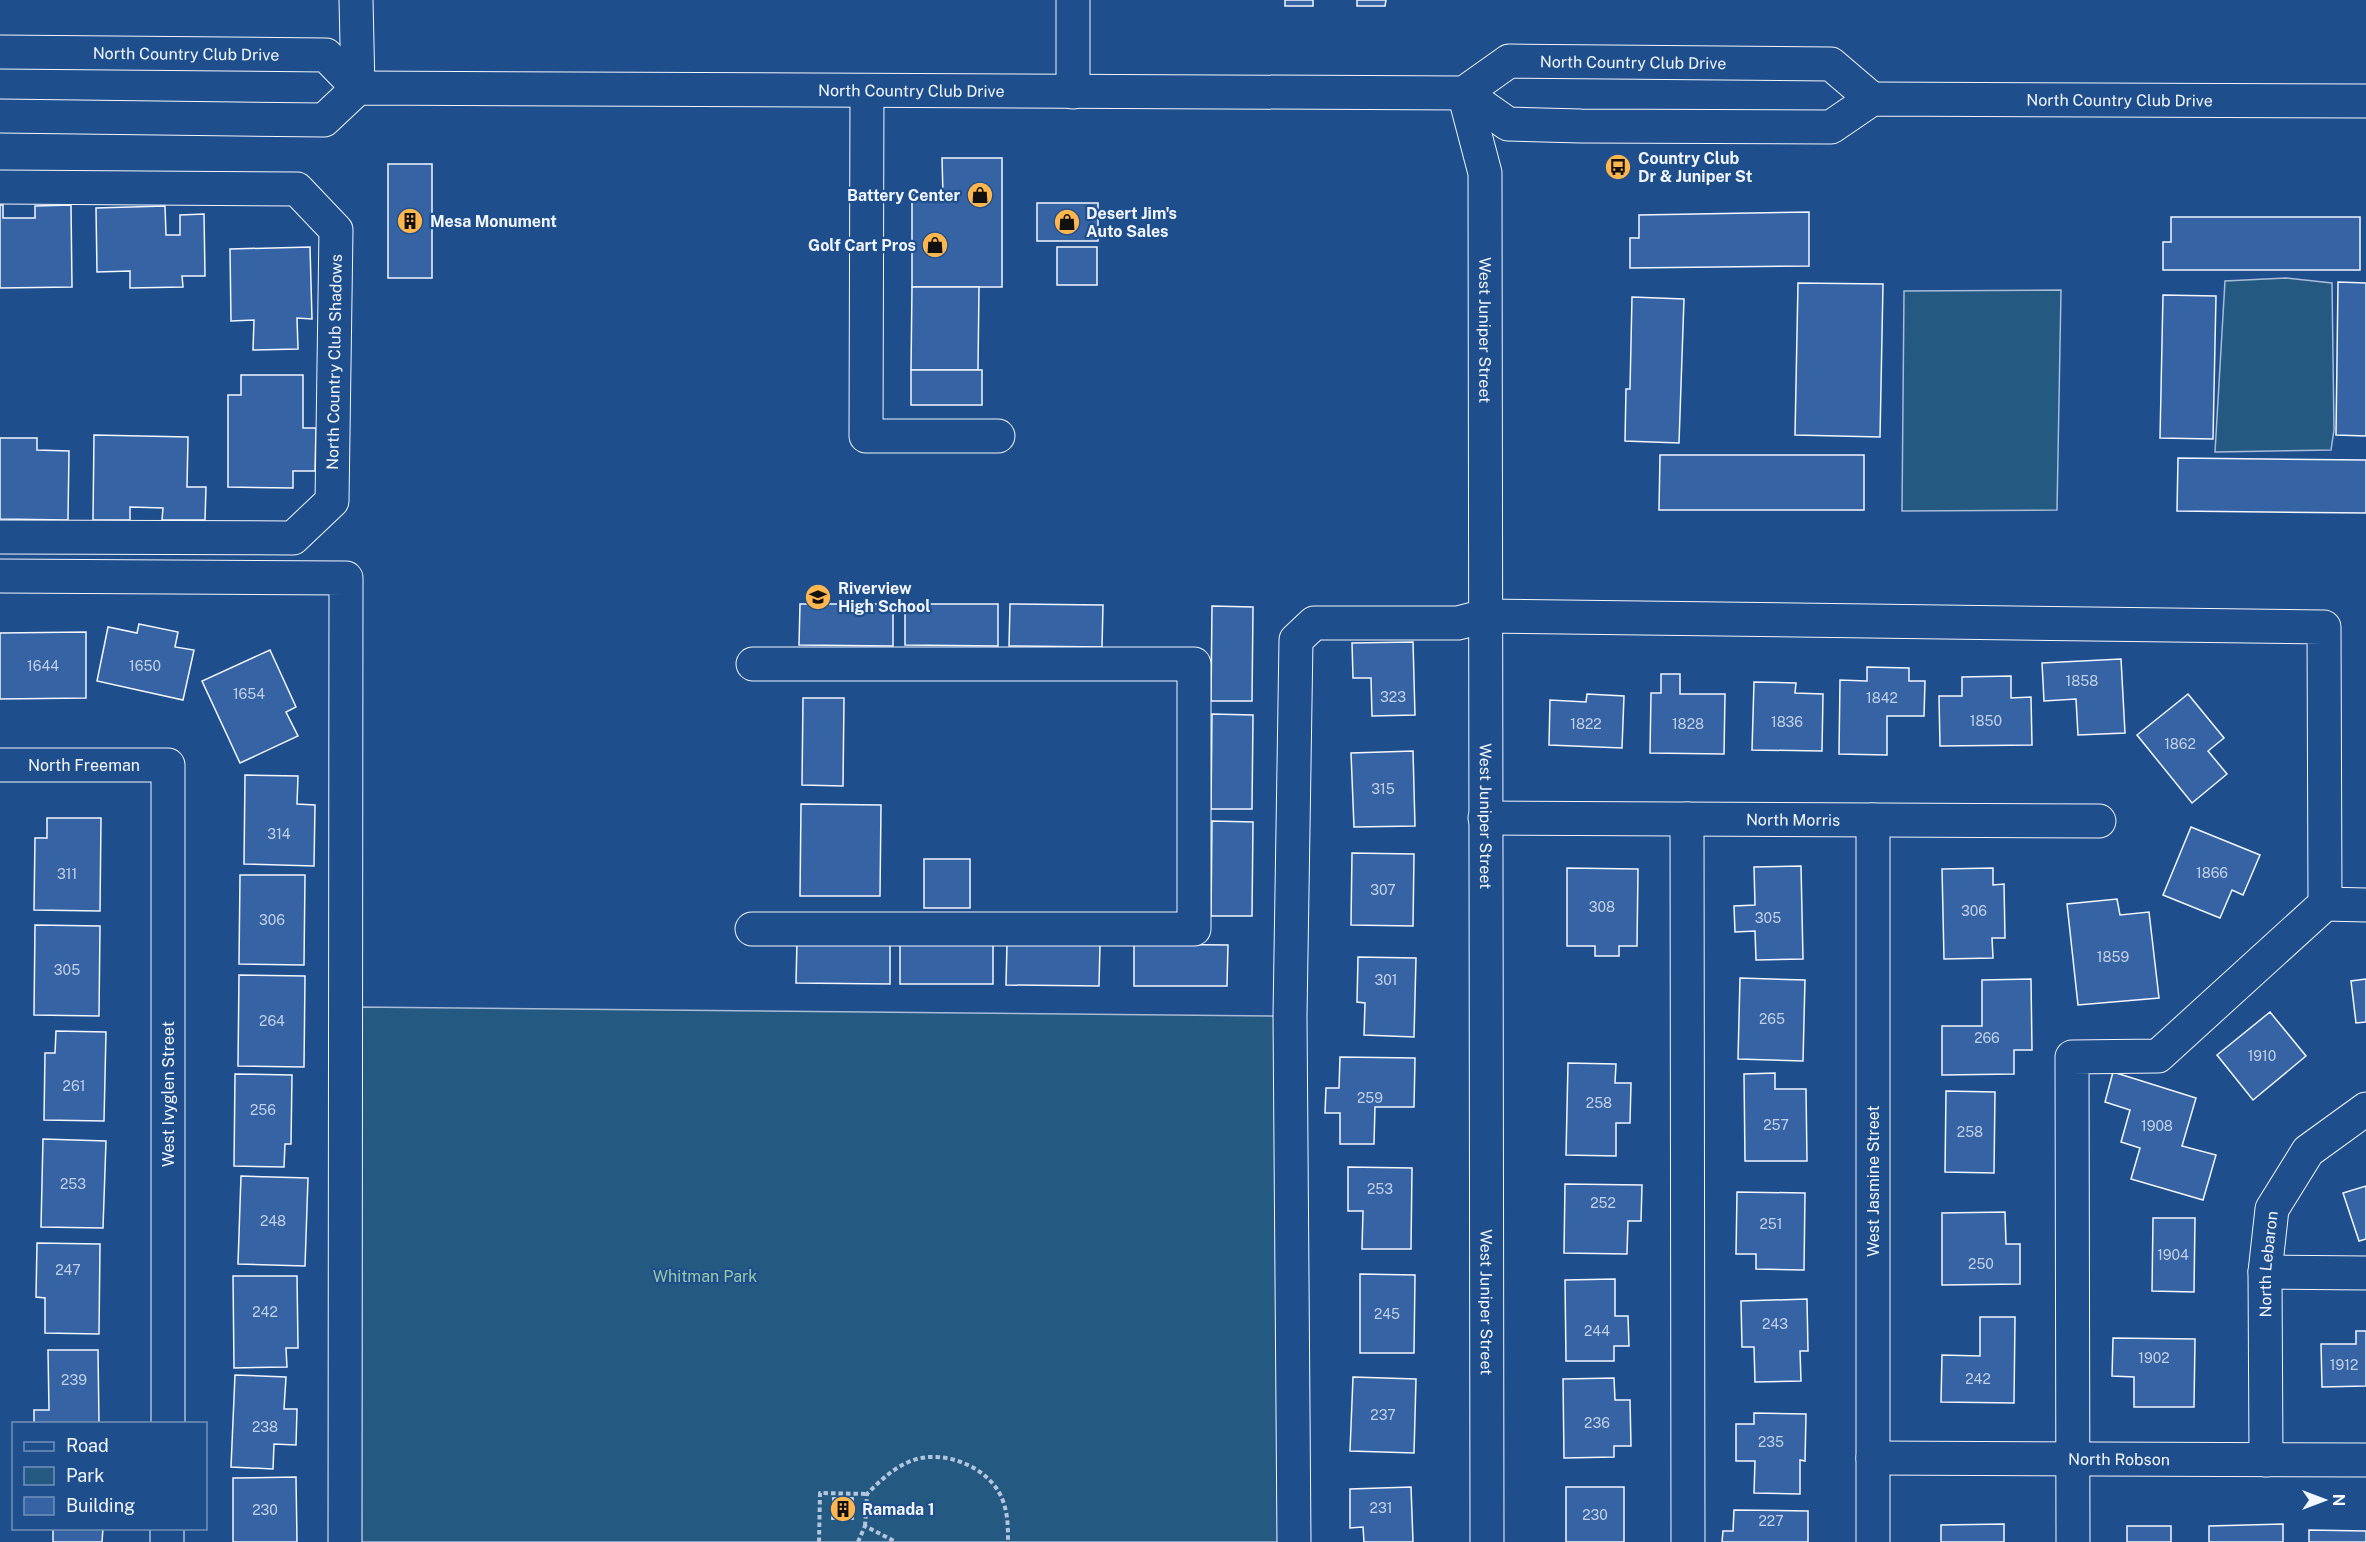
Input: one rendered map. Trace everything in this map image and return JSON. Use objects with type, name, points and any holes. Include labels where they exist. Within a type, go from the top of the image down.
[{"type":"street","points":[[0,116],[324,120],[358,88],[356,0]]},
{"type":"street","points":[[1073,0],[1073,92]]},
{"type":"street","name":"North Country Club Drive","points":[[0,52],[326,55],[358,88],[1464,93],[1509,61],[1831,64],[1872,99],[2366,101]]},
{"type":"street","points":[[867,91],[866,436],[998,436]]},
{"type":"street","points":[[1464,93],[1508,124],[1581,126],[1831,127],[1872,99]]},
{"type":"street","name":"West Juniper Street","points":[[1464,93],[1485,173],[1487,1542]]},
{"type":"street","name":"North Country Club Shadows","points":[[0,187],[297,189],[336,230],[332,501],[292,538],[0,537]]},
{"type":"street","points":[[0,576],[346,578],[345,1542]]},
{"type":"street","points":[[1294,1542],[1290,1016],[1296,640],[1314,623],[1458,623],[1485,616],[2324,627],[2325,904]]},
{"type":"street","points":[[752,929],[1194,929],[1194,664],[753,664]]},
{"type":"street","name":"North Freeman","points":[[0,765],[168,765]]},
{"type":"street","name":"West Ivyglen Street","points":[[168,765],[168,1422]]},
{"type":"street","name":"North Morris","points":[[1485,818],[2099,821]]},
{"type":"street","points":[[1686,819],[1688,1542]]},
{"type":"street","name":"West Jasmine Street","points":[[1873,820],[1873,1542]]},
{"type":"street","points":[[2073,1542],[2072,1057],[2158,1056],[2325,904],[2366,904]]},
{"type":"street","name":"North Lebaron","points":[[2266,1460],[2265,1272],[2272,1209],[2308,1151],[2366,1109]]},
{"type":"street","points":[[2265,1272],[2366,1273]]},
{"type":"street","name":"North Robson","points":[[1873,1458],[2366,1460]]},
{"type":"path","points":[[858,1542],[865,1526],[867,1494],[895,1468],[913,1460],[936,1456],[957,1460],[974,1468],[993,1483],[1003,1499],[1009,1521],[1008,1542]]},
{"type":"path","points":[[819,1542],[820,1493],[867,1494]]},
{"type":"path","points":[[865,1526],[896,1542]]},
{"type":"green space","points":[[2286,278],[2332,283],[2334,430],[2331,450],[2215,452],[2225,281]]},
{"type":"green space","points":[[2061,290],[2057,510],[1902,511],[1904,291]]},
{"type":"green space","name":"Whitman Park","points":[[357,1007],[1278,1016],[1280,1542],[360,1542]]},
{"type":"building","points":[[1285,0],[1313,0],[1313,6],[1285,6]]},
{"type":"building","points":[[1357,0],[1386,0],[1385,6],[1357,6]]},
{"type":"building","points":[[942,158],[1002,158],[1002,287],[912,287],[912,195],[943,195]]},
{"type":"building","name":"Mesa Monument","points":[[388,164],[432,164],[432,278],[388,278]]},
{"type":"building","name":"Desert Jim's Auto Sales","points":[[1037,203],[1098,203],[1098,241],[1037,241]]},
{"type":"building","points":[[0,205],[3,205],[3,218],[35,218],[35,206],[71,205],[72,287],[0,288]]},
{"type":"building","points":[[165,206],[166,235],[180,235],[180,215],[204,214],[205,276],[182,276],[183,287],[130,288],[130,271],[97,272],[96,208]]},
{"type":"building","points":[[1809,212],[1809,266],[1630,268],[1630,238],[1639,238],[1639,215]]},
{"type":"building","points":[[2171,217],[2360,217],[2360,270],[2163,270],[2163,242],[2171,242]]},
{"type":"building","points":[[310,247],[312,319],[297,318],[298,349],[253,350],[254,320],[231,321],[230,249]]},
{"type":"building","points":[[1057,247],[1097,247],[1097,285],[1057,285]]},
{"type":"building","points":[[2338,282],[2366,283],[2366,436],[2336,435]]},
{"type":"building","points":[[1798,283],[1883,284],[1880,437],[1795,435]]},
{"type":"building","points":[[912,287],[979,287],[978,370],[911,370]]},
{"type":"building","points":[[2163,295],[2216,296],[2213,439],[2160,438]]},
{"type":"building","points":[[1632,297],[1684,299],[1679,443],[1625,441],[1626,389],[1630,389]]},
{"type":"building","points":[[911,370],[982,370],[982,405],[911,405]]},
{"type":"building","points":[[241,375],[303,375],[303,428],[316,428],[315,471],[293,471],[293,488],[228,487],[228,395],[241,395]]},
{"type":"building","points":[[94,435],[188,437],[187,487],[206,487],[205,520],[162,520],[163,508],[130,507],[130,520],[93,520]]},
{"type":"building","points":[[0,438],[37,438],[37,450],[69,451],[68,520],[0,519]]},
{"type":"building","points":[[1660,455],[1864,455],[1864,510],[1659,510]]},
{"type":"building","points":[[2178,458],[2366,460],[2366,513],[2177,511]]},
{"type":"building","points":[[800,604],[893,604],[893,646],[799,645]]},
{"type":"building","points":[[905,604],[998,604],[998,646],[905,645]]},
{"type":"building","points":[[1010,604],[1103,605],[1102,647],[1009,646]]},
{"type":"building","points":[[1212,606],[1253,607],[1252,701],[1211,701]]},
{"type":"building","points":[[139,624],[178,632],[175,647],[194,650],[183,700],[97,681],[108,627],[137,633]]},
{"type":"building","points":[[86,632],[86,698],[0,699],[0,633]]},
{"type":"building","points":[[1413,642],[1415,715],[1372,716],[1371,678],[1353,678],[1352,643]]},
{"type":"building","points":[[270,650],[296,707],[286,712],[298,736],[240,763],[202,681]]},
{"type":"building","points":[[2121,659],[2125,733],[2078,735],[2076,699],[2044,701],[2042,663]]},
{"type":"building","points":[[1867,667],[1909,668],[1909,681],[1925,681],[1924,716],[1887,716],[1887,755],[1839,754],[1840,680],[1867,681]]},
{"type":"building","points":[[1661,674],[1680,674],[1680,694],[1725,694],[1724,754],[1650,753],[1651,693],[1661,693]]},
{"type":"building","points":[[2011,676],[2011,698],[2031,697],[2032,745],[1940,746],[1939,696],[1962,696],[1962,677]]},
{"type":"building","points":[[1754,682],[1796,683],[1795,693],[1823,694],[1822,751],[1752,750]]},
{"type":"building","points":[[1587,694],[1624,696],[1622,748],[1549,745],[1550,700],[1586,702]]},
{"type":"building","points":[[2188,694],[2224,738],[2208,751],[2227,774],[2192,803],[2137,735]]},
{"type":"building","points":[[803,698],[844,698],[843,786],[802,785]]},
{"type":"building","points":[[1212,714],[1253,715],[1252,809],[1211,809]]},
{"type":"building","points":[[1413,751],[1415,826],[1354,827],[1351,753]]},
{"type":"building","points":[[245,775],[298,776],[297,804],[315,805],[314,866],[244,864]]},
{"type":"building","points":[[801,804],[881,805],[880,896],[800,896]]},
{"type":"building","points":[[47,818],[101,818],[100,911],[34,910],[35,838],[47,838]]},
{"type":"building","points":[[1212,821],[1253,822],[1252,916],[1211,916]]},
{"type":"building","points":[[2191,827],[2260,855],[2243,895],[2232,890],[2220,918],[2163,895]]},
{"type":"building","points":[[1352,853],[1414,854],[1413,926],[1351,925]]},
{"type":"building","points":[[924,859],[970,859],[970,908],[924,908]]},
{"type":"building","points":[[1801,866],[1803,959],[1756,960],[1755,931],[1735,932],[1734,906],[1755,905],[1754,867]]},
{"type":"building","points":[[1567,868],[1638,869],[1637,946],[1619,946],[1619,956],[1595,956],[1595,946],[1567,946]]},
{"type":"building","points":[[1993,868],[1993,885],[2004,884],[2005,938],[1992,938],[1993,958],[1944,959],[1942,869]]},
{"type":"building","points":[[240,875],[305,875],[304,965],[239,964]]},
{"type":"building","points":[[2117,899],[2120,915],[2149,912],[2159,998],[2078,1005],[2067,904]]},
{"type":"building","points":[[35,925],[100,926],[99,1016],[34,1015]]},
{"type":"building","points":[[797,941],[890,942],[890,984],[796,983]]},
{"type":"building","points":[[900,942],[993,943],[993,984],[900,984]]},
{"type":"building","points":[[1007,944],[1100,944],[1099,986],[1006,985]]},
{"type":"building","points":[[1134,944],[1228,945],[1227,986],[1134,986]]},
{"type":"building","points":[[1358,957],[1416,958],[1414,1037],[1364,1035],[1365,1003],[1357,1002]]},
{"type":"building","points":[[239,975],[305,976],[304,1067],[238,1066]]},
{"type":"building","points":[[1740,978],[1805,980],[1803,1061],[1738,1059]]},
{"type":"building","points":[[2031,979],[2032,1050],[2014,1050],[2014,1074],[1942,1075],[1942,1026],[1982,1026],[1982,980]]},
{"type":"building","points":[[2366,979],[2366,1022],[2356,1023],[2351,981]]},
{"type":"building","points":[[2270,1012],[2306,1056],[2253,1100],[2217,1055]]},
{"type":"building","points":[[56,1031],[106,1032],[104,1121],[44,1120],[45,1053],[55,1053]]},
{"type":"building","points":[[1340,1057],[1415,1058],[1414,1107],[1375,1107],[1374,1144],[1340,1144],[1340,1113],[1325,1113],[1326,1088],[1339,1088]]},
{"type":"building","points":[[1568,1063],[1616,1064],[1615,1083],[1631,1083],[1630,1123],[1616,1123],[1616,1156],[1566,1155]]},
{"type":"building","points":[[2113,1072],[2196,1098],[2182,1146],[2216,1155],[2203,1200],[2131,1179],[2140,1148],[2121,1142],[2130,1110],[2105,1102]]},
{"type":"building","points":[[1775,1073],[1775,1089],[1806,1089],[1807,1161],[1745,1161],[1744,1074]]},
{"type":"building","points":[[235,1074],[292,1075],[291,1144],[285,1144],[284,1167],[234,1166]]},
{"type":"building","points":[[1946,1091],[1995,1092],[1994,1173],[1945,1172]]},
{"type":"building","points":[[43,1139],[106,1141],[103,1228],[41,1227]]},
{"type":"building","points":[[1348,1167],[1412,1168],[1411,1249],[1362,1249],[1363,1211],[1348,1211]]},
{"type":"building","points":[[241,1176],[308,1178],[305,1266],[238,1264]]},
{"type":"building","points":[[1565,1184],[1642,1185],[1641,1221],[1628,1221],[1627,1254],[1564,1253]]},
{"type":"building","points":[[2366,1186],[2366,1239],[2359,1241],[2343,1193]]},
{"type":"building","points":[[1737,1192],[1805,1193],[1804,1270],[1756,1269],[1756,1254],[1736,1254]]},
{"type":"building","points":[[2005,1212],[2006,1244],[2020,1244],[2020,1284],[1942,1285],[1942,1213]]},
{"type":"building","points":[[2153,1218],[2195,1218],[2194,1292],[2152,1291]]},
{"type":"building","points":[[37,1243],[100,1244],[99,1334],[45,1333],[45,1298],[36,1297]]},
{"type":"building","points":[[1360,1274],[1415,1275],[1414,1353],[1360,1353]]},
{"type":"building","points":[[233,1276],[297,1276],[298,1348],[286,1348],[287,1367],[234,1368]]},
{"type":"building","points":[[1615,1279],[1615,1316],[1628,1316],[1629,1346],[1614,1346],[1614,1361],[1566,1361],[1565,1280]]},
{"type":"building","points":[[1807,1299],[1808,1351],[1800,1351],[1801,1381],[1755,1382],[1754,1347],[1742,1347],[1741,1301]]},
{"type":"building","points":[[1980,1317],[2015,1317],[2014,1403],[1941,1402],[1942,1355],[1980,1356]]},
{"type":"building","points":[[2356,1331],[2366,1331],[2366,1386],[2322,1387],[2321,1344],[2356,1344]]},
{"type":"building","points":[[2113,1338],[2195,1339],[2194,1407],[2134,1407],[2134,1377],[2112,1376]]},
{"type":"building","points":[[48,1350],[98,1350],[99,1422],[34,1422],[34,1410],[49,1410]]},
{"type":"building","points":[[235,1375],[286,1377],[284,1409],[297,1409],[296,1445],[274,1444],[273,1469],[231,1467]]},
{"type":"building","points":[[1353,1377],[1416,1379],[1414,1453],[1350,1451]]},
{"type":"building","points":[[1614,1378],[1615,1400],[1630,1400],[1631,1446],[1614,1446],[1614,1457],[1564,1458],[1563,1379]]},
{"type":"building","points":[[1754,1413],[1806,1414],[1805,1461],[1800,1460],[1800,1494],[1754,1493],[1755,1461],[1736,1461],[1736,1424],[1754,1424]]},
{"type":"building","points":[[296,1477],[297,1542],[233,1542],[233,1478]]},
{"type":"building","points":[[1411,1487],[1413,1542],[1364,1542],[1363,1527],[1350,1528],[1350,1489]]},
{"type":"building","points":[[1566,1487],[1624,1487],[1624,1542],[1566,1542]]},
{"type":"building","name":"Ramada 1","points":[[833,1498],[853,1498],[853,1519],[832,1519]]},
{"type":"building","points":[[1734,1510],[1808,1511],[1808,1542],[1722,1542],[1723,1531],[1733,1531]]},
{"type":"building","points":[[2004,1524],[2004,1542],[1941,1542],[1941,1525]]},
{"type":"building","points":[[2283,1524],[2283,1542],[2209,1542],[2209,1526]]},
{"type":"building","points":[[2127,1526],[2171,1526],[2171,1542],[2127,1542]]},
{"type":"building","points":[[53,1530],[103,1530],[102,1542],[53,1542]]},
{"type":"building","points":[[2309,1530],[2366,1531],[2366,1542],[2309,1542]]},
{"type":"place","name":"Country Club Dr & Juniper St","points":[[1618,167]]},
{"type":"place","name":"Battery Center","points":[[980,195]]},
{"type":"place","name":"Mesa Monument","points":[[410,221]]},
{"type":"place","name":"Desert Jim's Auto Sales","points":[[1067,222]]},
{"type":"place","name":"Golf Cart Pros","points":[[935,245]]},
{"type":"place","name":"Riverview High School","points":[[818,597]]},
{"type":"place","name":"Ramada 1","points":[[843,1509]]}]
